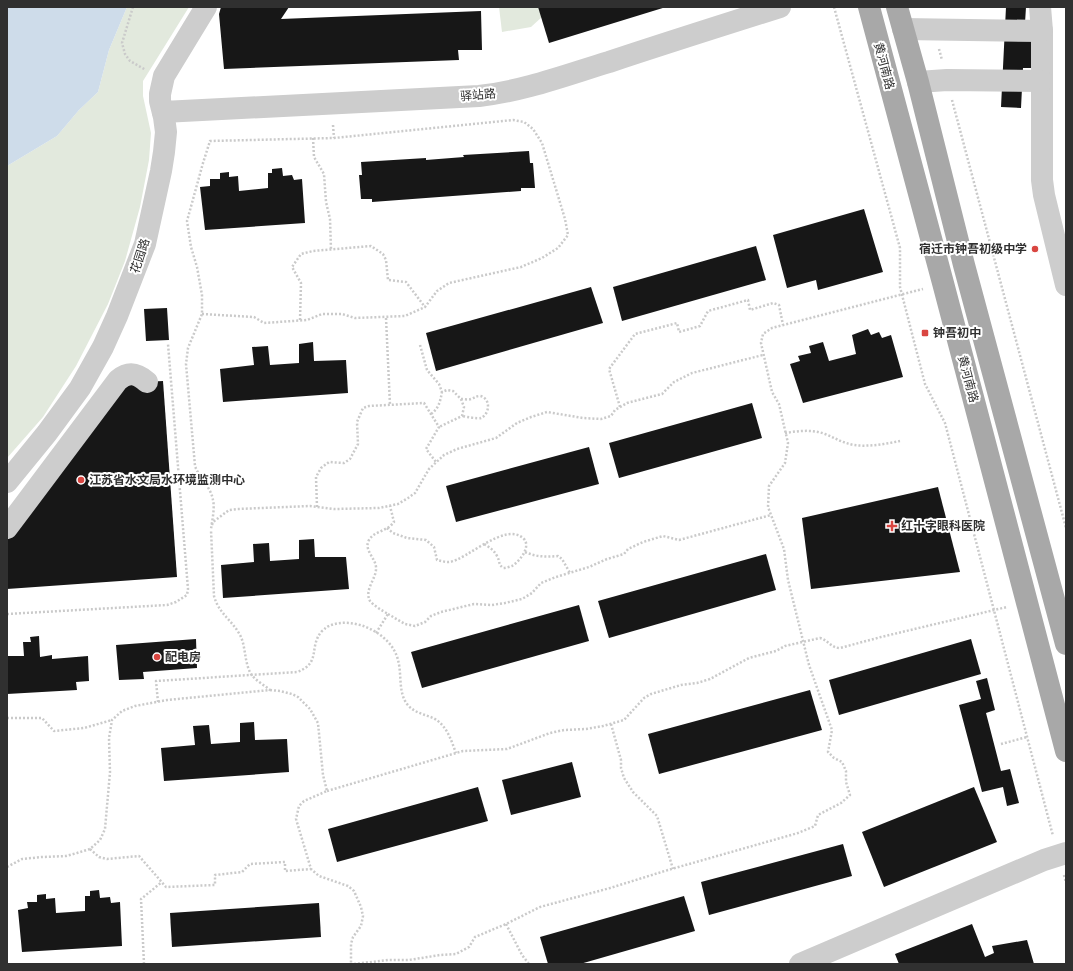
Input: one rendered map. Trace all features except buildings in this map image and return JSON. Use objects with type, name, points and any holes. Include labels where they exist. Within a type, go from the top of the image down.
[{"type":"main road","name":"黄河南路","points":[[868,7],[943,283],[1066,751]]},
{"type":"main road","points":[[897,7],[918,82],[966,272],[1066,644]]},
{"type":"street","name":"花园路","points":[[7,482],[47,433],[80,388],[103,347],[129,287],[145,244],[164,152],[166,132],[160,94],[162,80],[165,72],[206,7]]},
{"type":"street","name":"驿站路","points":[[163,112],[497,94],[566,75],[780,7]]},
{"type":"street","points":[[1040,7],[1042,30],[1042,180],[1066,285]]},
{"type":"street","points":[[903,29],[933,28],[1042,30]]},
{"type":"street","points":[[918,82],[947,80],[1042,81]]},
{"type":"street","points":[[7,528],[118,380],[125,375],[132,374],[141,376],[147,382]]},
{"type":"street","points":[[27,457],[48,473]]},
{"type":"street","points":[[7,482],[30,497]]},
{"type":"street","points":[[800,964],[1037,863],[1062,854]]},
{"type":"path","points":[[133,7],[122,43],[125,54],[130,61],[162,80]]},
{"type":"path","points":[[834,7],[900,248],[900,287],[925,384],[945,423],[1027,737],[1062,854],[1066,883]]},
{"type":"path","points":[[933,28],[1066,528]]},
{"type":"path","points":[[202,314],[254,317],[264,323],[307,320],[322,314],[342,314],[355,318],[386,318],[405,316],[425,307],[437,291],[449,283],[521,267],[542,258],[558,248],[568,235],[565,218],[542,143],[533,129],[524,122],[513,120],[334,138],[210,141],[187,222],[202,294],[202,314],[188,348],[186,364],[195,466],[197,473],[209,489],[214,501],[211,529],[214,596],[216,602],[224,616],[235,627],[241,636],[252,674],[270,690]]},
{"type":"path","points":[[313,138],[314,157],[324,174],[326,202],[330,218],[332,250]]},
{"type":"path","points":[[300,320],[301,283],[292,267],[301,254],[332,250],[371,246],[383,254],[386,260],[388,280],[406,282],[425,307]]},
{"type":"path","points":[[354,964],[388,960],[409,960],[456,954],[468,947],[475,937],[540,907],[798,833],[815,826],[818,815],[841,803],[850,795],[846,782],[846,771],[842,762],[834,758],[828,752],[832,730],[809,665],[788,580],[784,549],[768,507],[769,486],[786,463],[788,443],[779,404],[772,392],[761,343],[763,334],[772,328],[903,295],[943,283]]},
{"type":"path","points":[[620,407],[609,369],[635,334],[676,323],[679,332],[700,326],[708,311],[748,300],[750,310],[773,303],[779,305],[783,325]]},
{"type":"path","points":[[386,318],[390,405]]},
{"type":"path","points":[[7,614],[167,605],[176,602],[187,595],[188,589],[168,344]]},
{"type":"path","points":[[420,345],[427,370],[439,384],[442,392],[440,404],[437,410],[431,414]]},
{"type":"path","points":[[211,529],[213,522],[228,510],[310,506],[334,509],[379,508],[398,504],[415,493],[429,469],[444,455],[457,449],[496,438],[517,423],[531,417],[547,412],[583,418],[601,419],[611,416],[615,410],[620,407],[640,399],[662,394],[674,382],[692,373],[763,355]]},
{"type":"path","points":[[437,462],[426,448],[439,427],[457,420],[462,416],[464,407],[461,399],[454,391],[448,390],[442,392]]},
{"type":"path","points":[[461,399],[470,399],[475,396],[480,396],[486,398],[488,403],[486,415],[482,418],[478,419],[462,416]]},
{"type":"path","points":[[317,507],[316,477],[321,468],[329,462],[344,463],[350,459],[358,444],[357,422],[363,408],[369,406],[424,403],[439,427]]},
{"type":"path","points":[[785,433],[817,431],[838,441],[853,445],[889,444],[900,441]]},
{"type":"path","points":[[172,448],[176,446]]},
{"type":"path","points":[[390,506],[394,522],[387,528],[377,532],[369,540],[368,549],[376,564],[376,571],[368,593],[371,602],[388,614],[405,624],[415,626],[425,622],[431,616],[441,612],[474,604],[492,605],[522,598],[532,593],[541,584],[624,554],[628,549],[643,542],[663,536],[679,540],[771,515]]},
{"type":"path","points":[[387,528],[393,533],[407,538],[426,540],[430,542],[434,547],[437,560],[443,562],[450,562],[459,559],[484,544],[503,536],[513,534],[525,540],[527,546],[525,552],[518,561],[512,566],[503,568],[499,565],[497,555],[492,549],[484,544]]},
{"type":"path","points":[[525,552],[534,556],[558,556],[562,559],[570,573]]},
{"type":"path","points":[[351,964],[351,944],[353,937],[362,926],[363,916],[357,896],[348,886],[319,876],[311,869],[296,819],[299,806],[304,801],[327,791],[456,753],[478,750],[507,749],[550,733],[564,730],[586,729],[624,720],[644,698],[651,694],[710,679],[749,658],[776,651],[786,646],[823,638],[835,648],[840,648],[881,636],[1028,603]]},
{"type":"path","points":[[376,633],[388,614]]},
{"type":"path","points":[[158,702],[156,681],[296,672],[305,669],[311,663],[315,642],[319,635],[328,626],[338,623],[359,624],[376,633],[388,642],[394,649],[400,669],[402,694],[406,703],[414,710],[423,715],[434,718],[440,723],[448,733],[456,753]]},
{"type":"path","points":[[7,718],[42,718],[54,731],[84,728],[112,720],[122,711],[135,706],[158,702],[270,690],[280,691],[292,694],[298,698],[310,709],[318,723],[323,775],[327,791]]},
{"type":"path","points":[[7,867],[22,859],[66,856],[90,849],[100,840],[105,829],[110,772],[109,738],[112,720]]},
{"type":"path","points":[[611,724],[621,760],[621,768],[624,778],[633,792],[657,816],[673,869]]},
{"type":"path","points":[[1001,744],[1027,737]]},
{"type":"path","points":[[90,849],[99,857],[107,859],[139,856],[166,887],[215,884],[215,875],[242,872],[250,864],[285,862],[285,871],[311,869]]},
{"type":"path","points":[[144,964],[142,899],[162,882]]},
{"type":"path","points":[[506,924],[522,955],[529,964]]},
{"type":"shaded area","points":[[127,7],[189,7],[143,81],[143,96],[151,133],[149,160],[140,207],[125,261],[108,304],[76,366],[43,417],[7,458],[7,166],[57,136],[79,110],[98,92],[109,50]]},
{"type":"shaded area","points":[[499,7],[542,7],[543,16],[531,27],[502,32]]},
{"type":"water","points":[[7,7],[127,7],[109,50],[98,92],[79,110],[57,136],[7,166]]},
{"type":"place","name":"宿迁市钟吾初级中学","points":[[1035,249]]},
{"type":"place","name":"钟吾初中","points":[[925,333]]},
{"type":"place","name":"江苏省水文局水环境监测中心","points":[[81,480]]},
{"type":"place","name":"红十字眼科医院","points":[[892,526]]},
{"type":"place","name":"配电房","points":[[157,657]]}]
